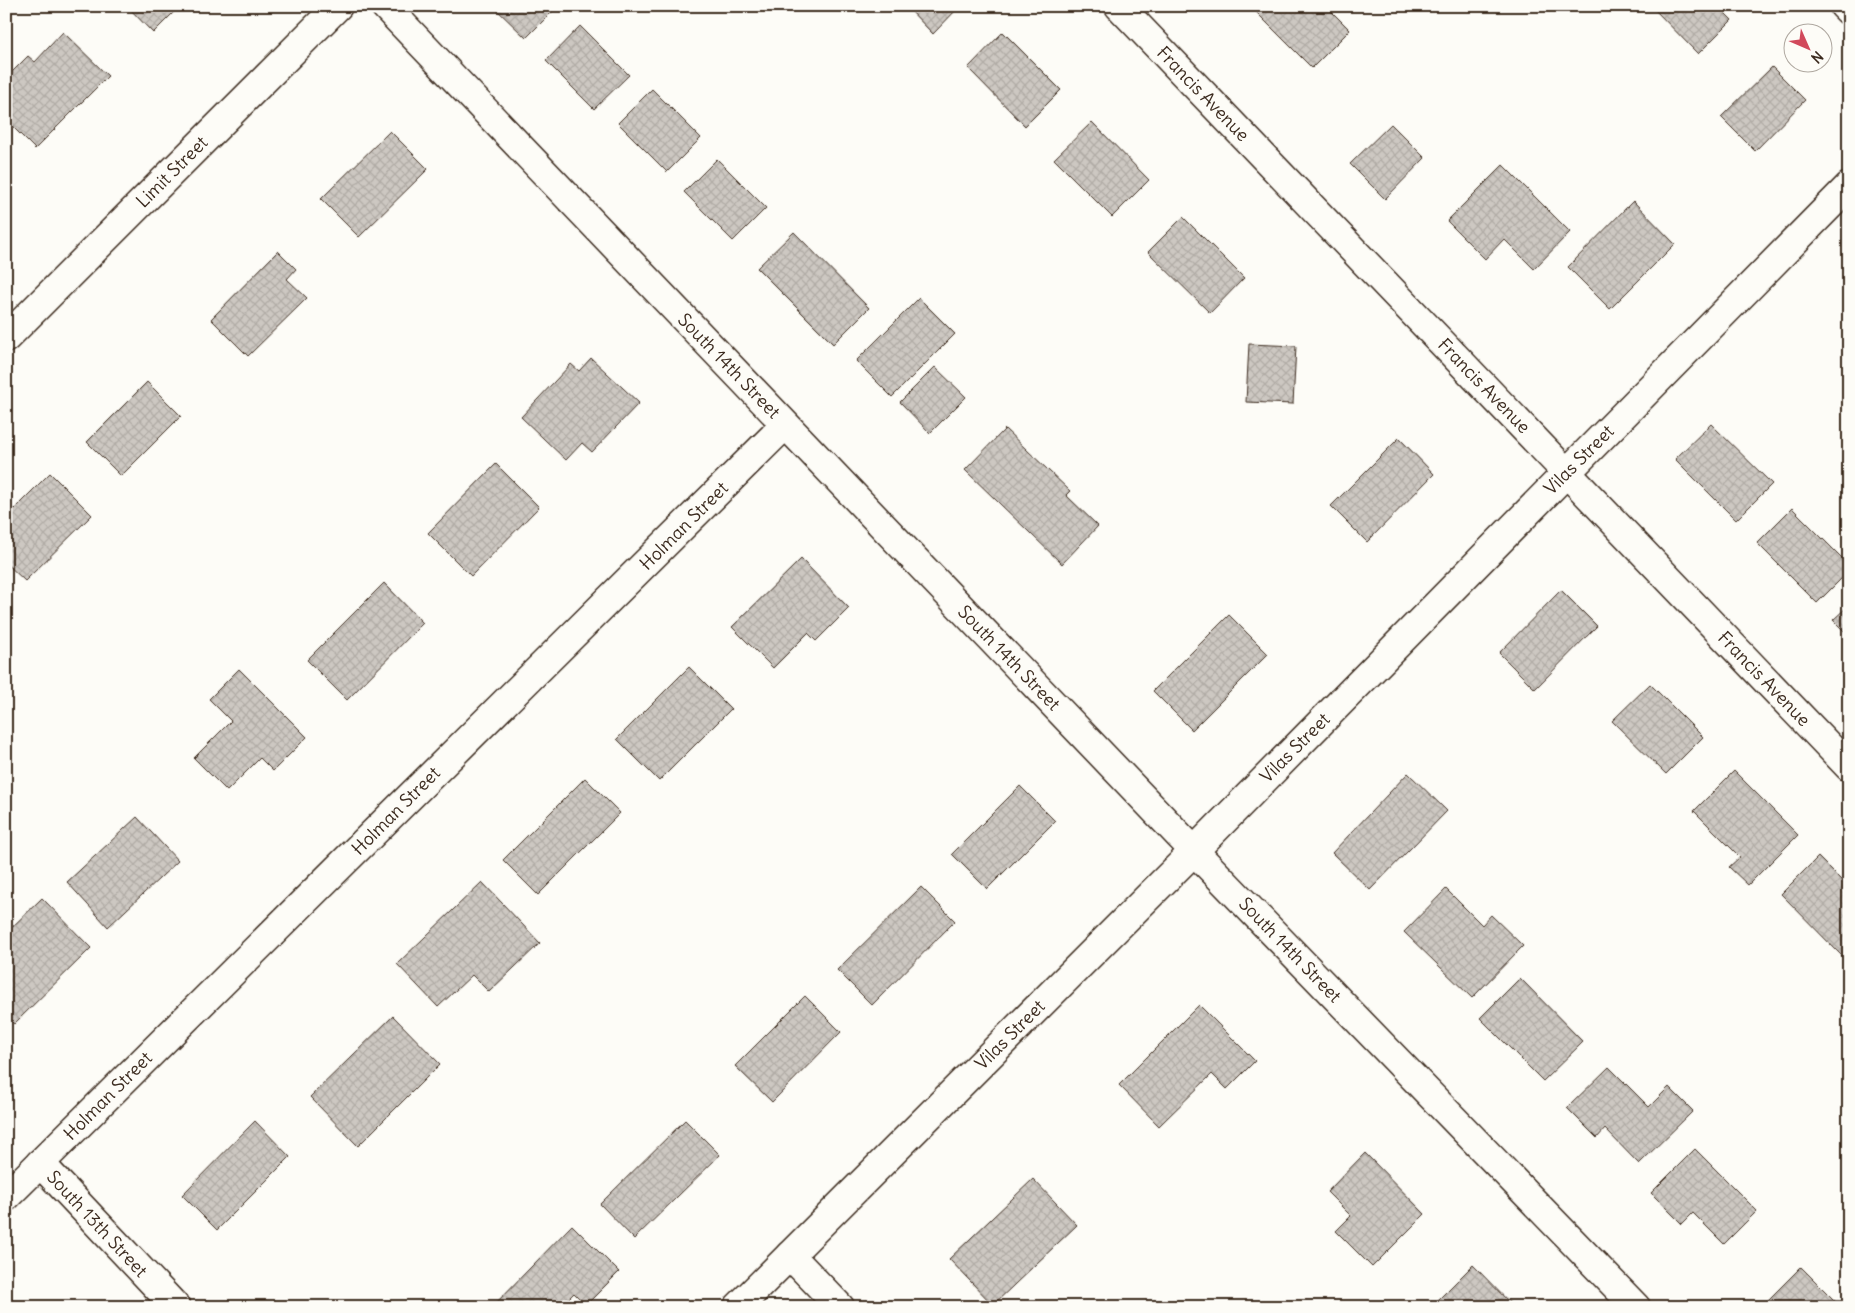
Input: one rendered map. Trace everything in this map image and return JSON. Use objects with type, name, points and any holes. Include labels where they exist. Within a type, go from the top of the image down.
[{"type":"street","name":"Limit Street","points":[[6,338],[338,6]]},
{"type":"street","name":"South 14th Street","points":[[385,6],[1194,851],[1636,1307]]},
{"type":"street","name":"Francis Avenue","points":[[1119,6],[1849,767]]},
{"type":"street","points":[[1844,6],[1849,11]]},
{"type":"street","name":"Vilas Street","points":[[738,1307],[1194,851],[1849,186]]},
{"type":"street","name":"Holman Street","points":[[6,1196],[785,425]]},
{"type":"street","name":"South 13th Street","points":[[40,1163],[176,1307]]},
{"type":"street","points":[[790,1254],[840,1307]]},
{"type":"building","points":[[127,6],[180,6],[153,33]]},
{"type":"building","points":[[493,6],[558,6],[526,38]]},
{"type":"building","points":[[906,6],[960,6],[933,34]]},
{"type":"building","points":[[1252,6],[1326,6],[1350,30],[1312,68]]},
{"type":"building","points":[[1651,6],[1718,6],[1732,20],[1698,54]]},
{"type":"building","points":[[580,26],[629,75],[594,109],[546,61]]},
{"type":"building","points":[[63,32],[108,76],[35,149],[6,120],[6,78],[28,56],[35,62]]},
{"type":"building","points":[[1003,32],[1061,90],[1025,126],[968,68]]},
{"type":"building","points":[[1772,67],[1805,100],[1755,151],[1721,117]]},
{"type":"building","points":[[652,89],[701,138],[667,172],[618,123]]},
{"type":"building","points":[[1092,122],[1149,180],[1112,217],[1054,159]]},
{"type":"building","points":[[1391,124],[1425,158],[1385,199],[1350,164]]},
{"type":"building","points":[[390,131],[428,169],[359,237],[321,199]]},
{"type":"building","points":[[717,159],[766,208],[733,241],[684,192]]},
{"type":"building","points":[[1503,165],[1570,232],[1534,269],[1504,239],[1485,259],[1447,221]]},
{"type":"building","points":[[1633,201],[1675,244],[1610,309],[1568,267]]},
{"type":"building","points":[[1183,217],[1244,278],[1210,313],[1148,252]]},
{"type":"building","points":[[794,232],[869,308],[833,344],[757,268]]},
{"type":"building","points":[[278,251],[296,269],[287,279],[307,298],[248,356],[211,319]]},
{"type":"building","points":[[919,298],[955,334],[892,397],[856,361]]},
{"type":"building","points":[[1249,344],[1296,346],[1293,404],[1246,402]]},
{"type":"building","points":[[591,358],[639,403],[592,452],[582,443],[566,460],[521,417],[571,364],[579,371]]},
{"type":"building","points":[[935,367],[966,397],[930,433],[900,402]]},
{"type":"building","points":[[147,382],[181,416],[121,476],[87,442]]},
{"type":"building","points":[[1711,424],[1772,484],[1736,520],[1675,459]]},
{"type":"building","points":[[1005,429],[1070,491],[1066,495],[1098,526],[1062,564],[965,470]]},
{"type":"building","points":[[1399,438],[1434,474],[1367,542],[1331,506]]},
{"type":"building","points":[[496,464],[539,507],[471,576],[428,533]]},
{"type":"building","points":[[50,473],[92,515],[25,581],[6,563],[6,517]]},
{"type":"building","points":[[1792,508],[1849,565],[1849,571],[1817,603],[1757,543]]},
{"type":"building","points":[[801,559],[849,608],[816,641],[808,633],[773,668],[732,627]]},
{"type":"building","points":[[384,583],[423,623],[347,700],[307,660]]},
{"type":"building","points":[[1561,590],[1597,626],[1535,689],[1499,653]]},
{"type":"building","points":[[1849,605],[1849,636],[1833,620]]},
{"type":"building","points":[[1229,615],[1268,654],[1192,730],[1153,691]]},
{"type":"building","points":[[689,667],[731,709],[659,781],[617,739]]},
{"type":"building","points":[[239,669],[307,737],[273,771],[260,758],[227,791],[194,758],[231,721],[209,699]]},
{"type":"building","points":[[1650,684],[1703,737],[1666,774],[1612,721]]},
{"type":"building","points":[[1734,771],[1798,835],[1748,885],[1729,867],[1740,857],[1694,811]]},
{"type":"building","points":[[1408,773],[1447,811],[1370,890],[1332,853]]},
{"type":"building","points":[[585,778],[620,813],[538,895],[503,860]]},
{"type":"building","points":[[1020,786],[1055,821],[987,889],[952,854]]},
{"type":"building","points":[[137,817],[178,861],[108,927],[67,882]]},
{"type":"building","points":[[1818,857],[1849,888],[1849,950],[1842,956],[1781,894]]},
{"type":"building","points":[[482,882],[540,943],[489,992],[472,975],[438,1007],[397,964]]},
{"type":"building","points":[[921,887],[955,921],[872,1005],[837,970]]},
{"type":"building","points":[[1446,889],[1482,925],[1491,915],[1523,946],[1472,998],[1404,932]]},
{"type":"building","points":[[42,898],[91,948],[14,1024],[6,1017],[6,933]]},
{"type":"building","points":[[1520,978],[1583,1042],[1543,1081],[1480,1018]]},
{"type":"building","points":[[805,996],[841,1032],[772,1102],[735,1066]]},
{"type":"building","points":[[1199,1005],[1255,1061],[1227,1089],[1212,1074],[1159,1126],[1119,1085]]},
{"type":"building","points":[[393,1016],[440,1064],[358,1146],[310,1097]]},
{"type":"building","points":[[1609,1067],[1649,1107],[1669,1087],[1693,1111],[1639,1164],[1605,1129],[1597,1138],[1567,1108]]},
{"type":"building","points":[[685,1120],[720,1155],[634,1239],[600,1204]]},
{"type":"building","points":[[255,1121],[290,1157],[217,1230],[182,1195]]},
{"type":"building","points":[[1695,1149],[1757,1211],[1724,1244],[1693,1213],[1682,1224],[1651,1193]]},
{"type":"building","points":[[1365,1153],[1425,1214],[1372,1267],[1336,1231],[1351,1216],[1327,1192]]},
{"type":"building","points":[[1033,1179],[1077,1225],[993,1305],[949,1259]]},
{"type":"building","points":[[572,1225],[619,1272],[586,1305],[574,1293],[560,1307],[492,1307]]},
{"type":"building","points":[[1473,1265],[1514,1307],[1434,1307],[1433,1305]]},
{"type":"building","points":[[1801,1267],[1841,1307],[1769,1307],[1765,1303]]}]
